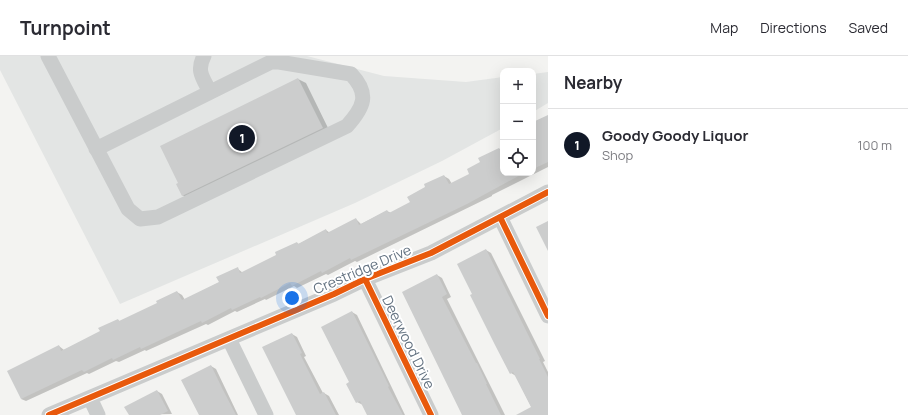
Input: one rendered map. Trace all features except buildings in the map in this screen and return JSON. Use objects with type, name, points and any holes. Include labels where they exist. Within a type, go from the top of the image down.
[{"type":"street","points":[[48,56],[96,149],[128,209],[140,219],[158,217],[347,126],[358,114],[362,100],[362,91],[357,81],[351,74],[271,62],[96,149]]},
{"type":"street","points":[[204,56],[200,64],[199,71],[210,92]]},
{"type":"street","name":"Crestridge Drive","points":[[49,415],[366,279],[431,253],[548,192]]},
{"type":"street","points":[[500,217],[548,316]]},
{"type":"street","name":"Deerwood Drive","points":[[366,279],[432,415]]},
{"type":"street","points":[[229,339],[266,415]]},
{"type":"street","points":[[90,398],[98,415]]},
{"type":"shaded area","points":[[0,56],[307,56],[384,76],[466,82],[500,77],[500,130],[442,161],[355,203],[120,304],[0,70]]},
{"type":"shaded area","points":[[548,72],[548,103],[536,110],[536,104],[536,74]]},
{"type":"cycle path","points":[[49,415],[334,294],[365,279],[431,253],[548,192]]},
{"type":"cycle path","points":[[500,217],[548,316]]},
{"type":"cycle path","points":[[365,279],[431,415]]},
{"type":"place","name":"Goody Goody Liquor","points":[[242,138]]}]
